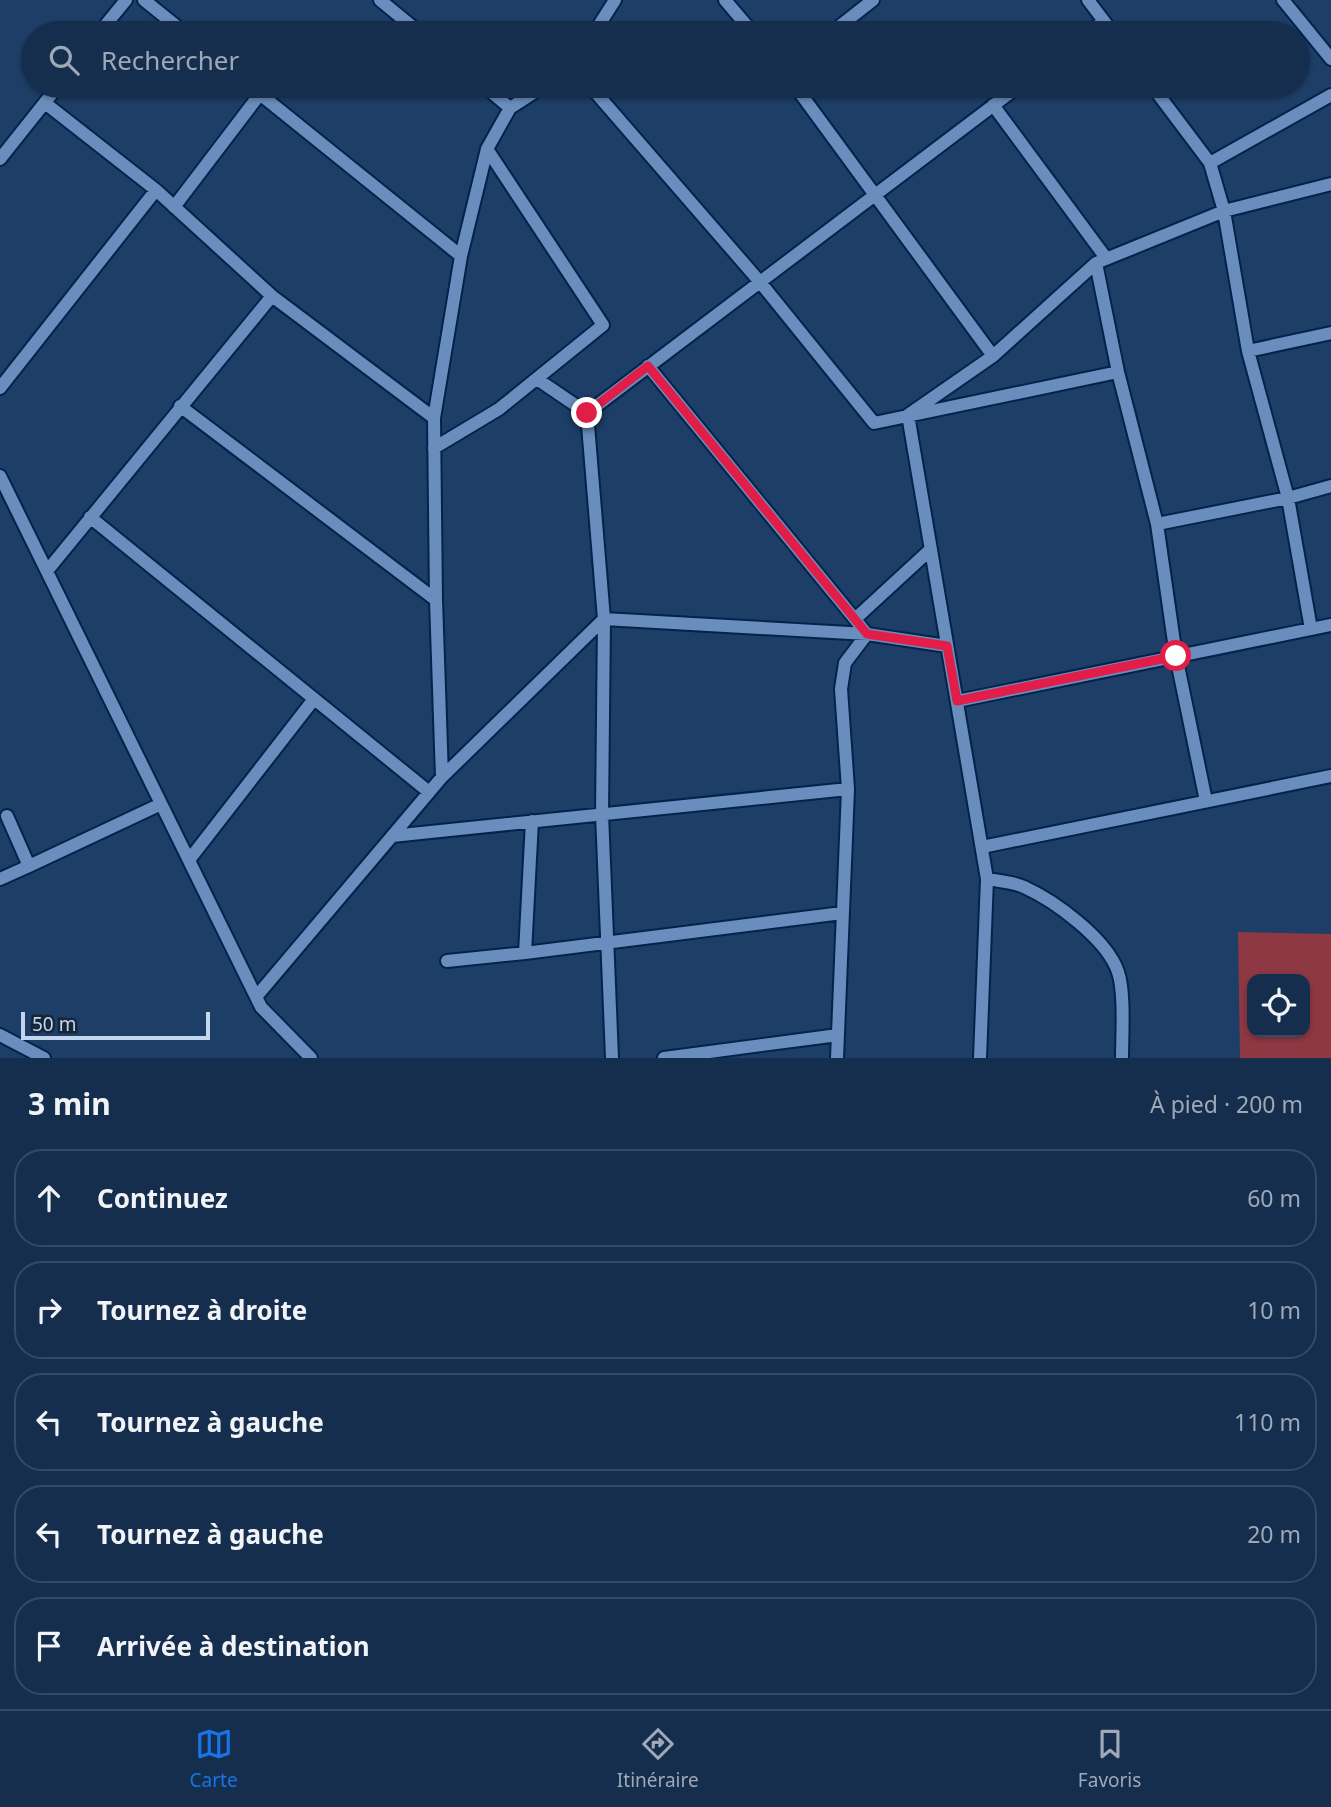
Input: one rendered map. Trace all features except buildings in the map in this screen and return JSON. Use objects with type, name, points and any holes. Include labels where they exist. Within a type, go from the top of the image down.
[{"type":"street","points":[[109,21],[126,0]]},
{"type":"street","points":[[144,0],[170,21]]},
{"type":"street","points":[[602,21],[615,0]]},
{"type":"street","points":[[725,0],[743,21]]},
{"type":"street","points":[[846,21],[873,0]]},
{"type":"street","points":[[1088,0],[1103,21]]},
{"type":"street","points":[[1283,0],[1300,21]]},
{"type":"street","points":[[387,2],[407,21]]},
{"type":"street","points":[[1310,33],[1331,59]]},
{"type":"street","points":[[1210,163],[1331,95]]},
{"type":"street","points":[[0,159],[49,98]]},
{"type":"street","points":[[174,207],[249,98]]},
{"type":"street","points":[[265,98],[461,256]]},
{"type":"street","points":[[498,98],[510,108]]},
{"type":"street","points":[[442,777],[433,418],[461,256],[487,149],[510,108],[525,98]]},
{"type":"street","points":[[600,98],[760,282],[874,423],[1118,372]]},
{"type":"street","points":[[804,98],[993,356]]},
{"type":"street","points":[[587,413],[1003,98]]},
{"type":"street","points":[[1161,98],[1210,163],[1224,211],[1248,352],[1288,498],[1311,629]]},
{"type":"street","points":[[45,103],[156,190],[272,296],[433,418]]},
{"type":"street","points":[[993,105],[1101,260],[1118,372],[1157,524],[1176,656],[1206,801]]},
{"type":"street","points":[[434,448],[499,409],[603,325],[487,149]]},
{"type":"street","points":[[908,415],[993,356],[1101,260],[1224,211],[1331,184]]},
{"type":"street","points":[[0,388],[156,190]]},
{"type":"street","points":[[47,571],[272,296]]},
{"type":"street","points":[[1248,352],[1331,334]]},
{"type":"street","points":[[648,366],[867,634]]},
{"type":"street","points":[[537,379],[587,413]]},
{"type":"street","points":[[180,406],[436,600]]},
{"type":"street","points":[[587,413],[604,619],[602,814],[612,1058]]},
{"type":"street","points":[[908,415],[987,879],[980,1058]]},
{"type":"street","points":[[0,476],[261,1007],[311,1058]]},
{"type":"street","points":[[1157,524],[1288,498],[1331,486]]},
{"type":"street","points":[[90,517],[429,792]]},
{"type":"street","points":[[855,619],[931,549]]},
{"type":"street","points":[[257,997],[442,777],[604,619],[867,634],[947,646]]},
{"type":"street","points":[[957,701],[1331,625]]},
{"type":"street","points":[[837,1058],[848,789],[841,689],[845,663],[867,634]]},
{"type":"street","points":[[189,860],[314,699]]},
{"type":"street","points":[[982,847],[1331,776]]},
{"type":"street","points":[[393,836],[848,789]]},
{"type":"street","points":[[0,879],[161,804]]},
{"type":"street","points":[[7,816],[29,866]]},
{"type":"street","points":[[526,953],[532,821]]},
{"type":"street","points":[[987,879],[1021,886],[1044,898],[1094,934],[1118,972],[1122,1012],[1122,1058]]},
{"type":"street","points":[[447,961],[842,913]]},
{"type":"street","points":[[0,1035],[44,1058]]},
{"type":"street","points":[[664,1058],[838,1035]]},
{"type":"shaded area","points":[[1238,932],[1331,934],[1331,1058],[1240,1058]]},
{"type":"route","points":[[587,413],[648,366],[867,634],[947,646],[957,701],[1176,656]]}]
